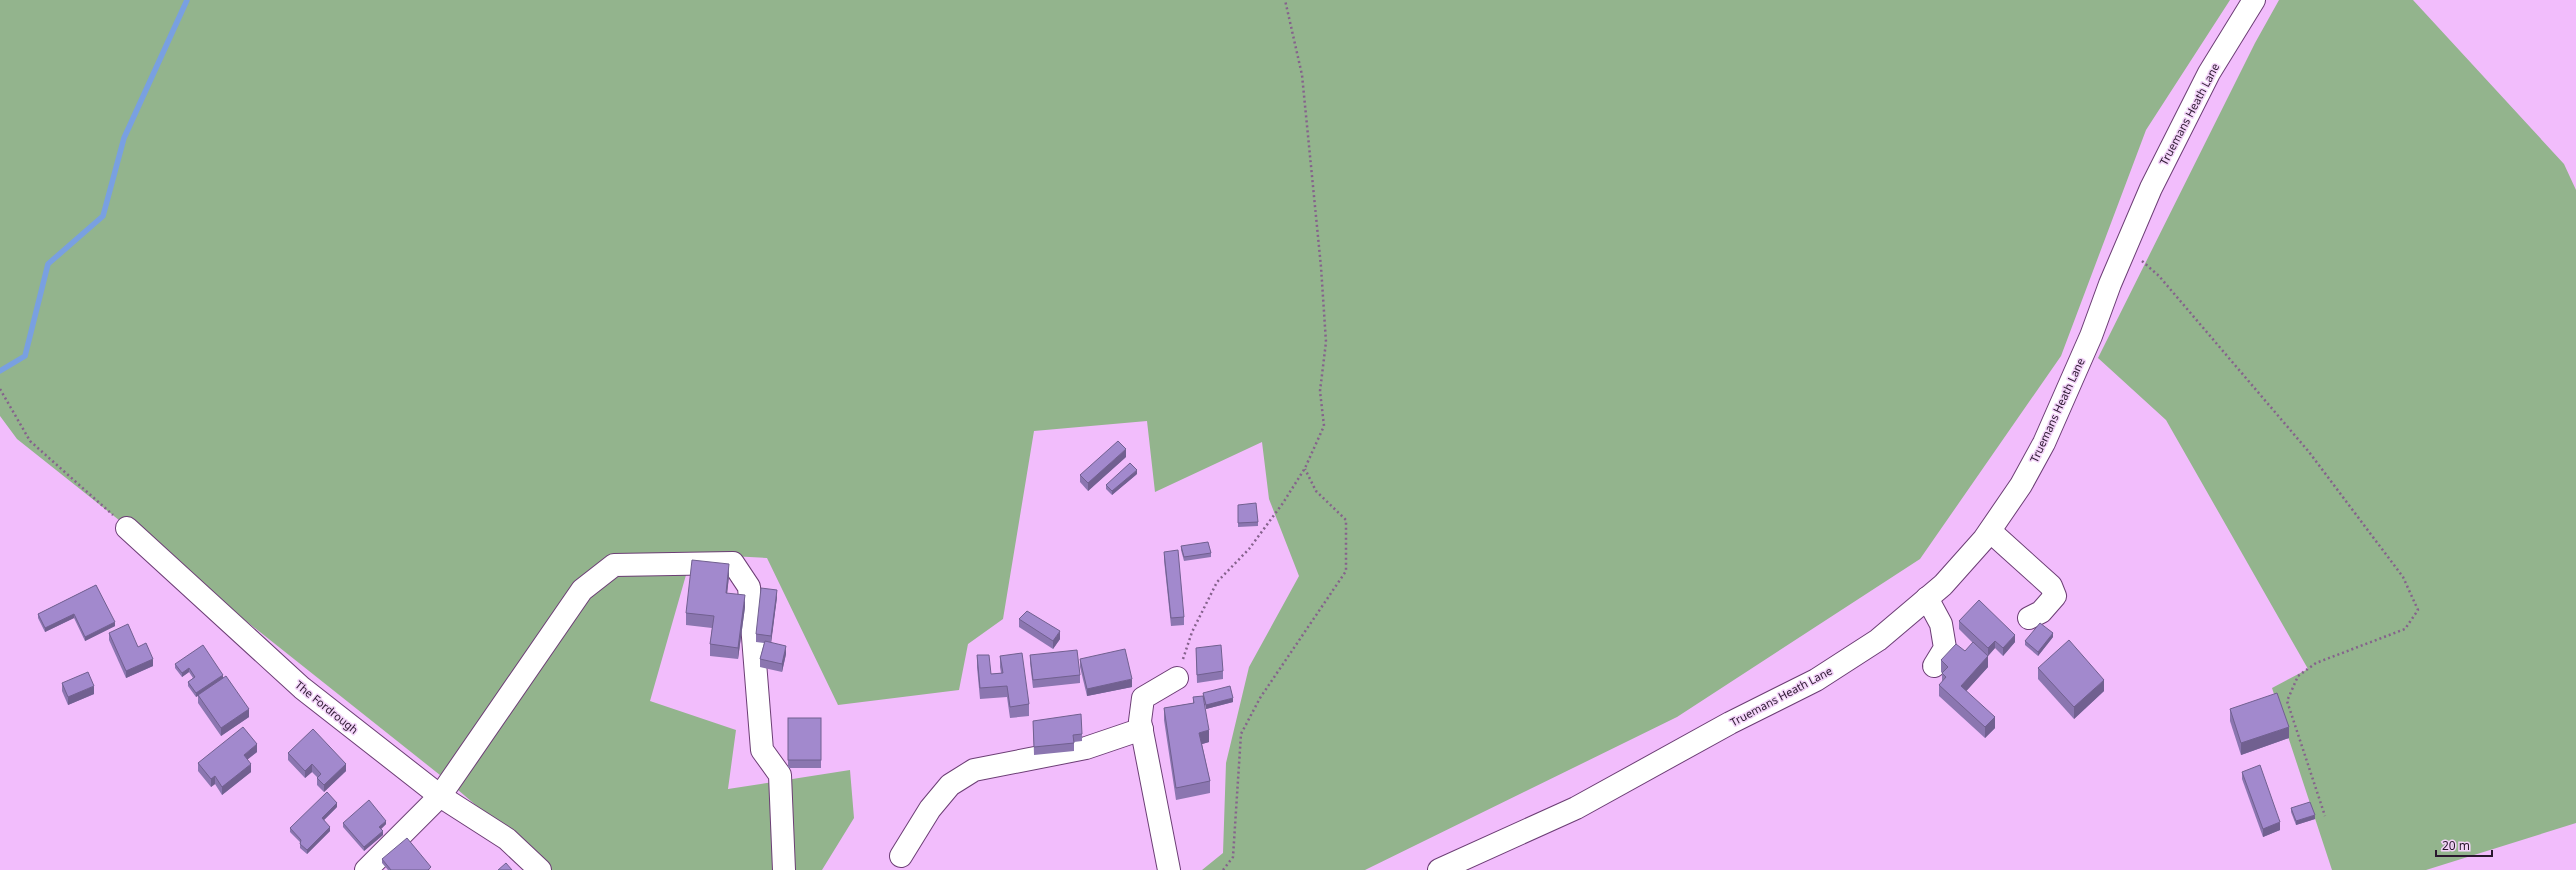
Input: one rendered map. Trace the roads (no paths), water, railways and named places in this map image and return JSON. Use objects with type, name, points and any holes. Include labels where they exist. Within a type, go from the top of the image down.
[{"type":"street","name":"Truemans Heath Lane","points":[[1439,870],[1576,808],[1730,723],[1816,680],[1878,640],[1943,585],[1990,531],[2021,485],[2044,443],[2091,336],[2126,246],[2170,147],[2209,73],[2254,0]]},
{"type":"street","name":"The Fordrough","points":[[128,528],[302,688],[440,796],[507,839],[540,870]]},
{"type":"street","points":[[1990,531],[2051,586],[2055,596],[2042,612],[2029,618]]},
{"type":"street","points":[[366,870],[440,796],[582,590],[614,565],[733,563],[749,587],[762,750],[780,776],[784,870]]},
{"type":"street","points":[[1927,598],[1941,624],[1945,648],[1934,666]]},
{"type":"street","points":[[1169,870],[1140,721],[1143,698],[1176,678]]},
{"type":"street","points":[[901,856],[930,809],[950,785],[974,770],[1086,748],[1142,729]]},
{"type":"waterway","points":[[0,371],[25,356],[48,264],[103,216],[124,138],[187,0]]}]
